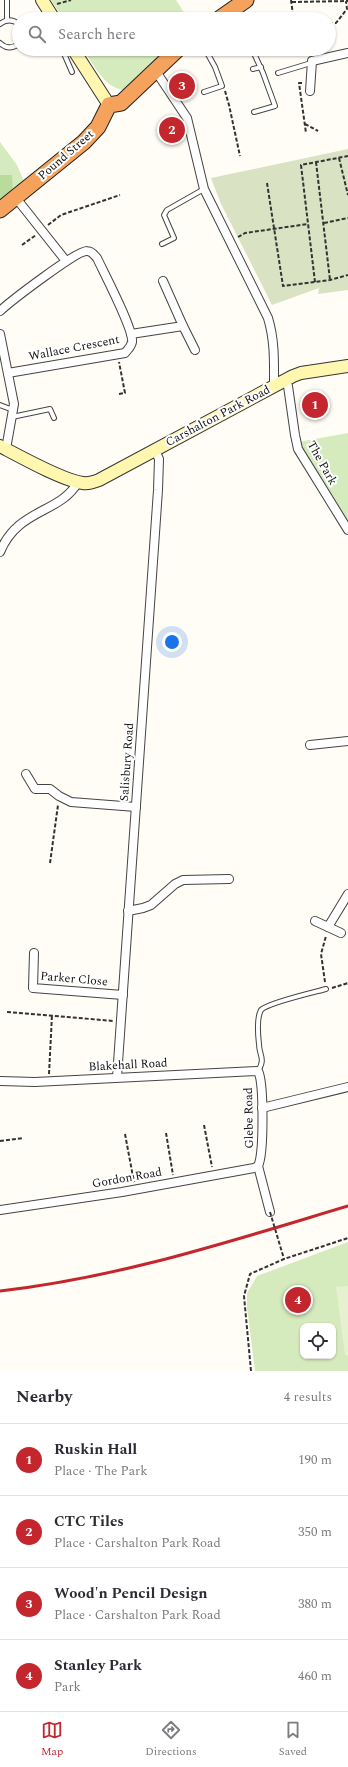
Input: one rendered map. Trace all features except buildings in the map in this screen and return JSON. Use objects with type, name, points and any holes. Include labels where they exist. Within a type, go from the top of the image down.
[{"type":"highway","points":[[109,105],[121,103],[170,56]]},
{"type":"highway","name":"Pound Street","points":[[0,210],[84,142],[98,127],[109,105]]},
{"type":"main road","points":[[78,56],[109,105]]},
{"type":"main road","points":[[279,383],[301,373],[348,366]]},
{"type":"main road","name":"Carshalton Park Road","points":[[78,482],[88,483],[99,480],[279,383]]},
{"type":"main road","points":[[3,448],[78,482]]},
{"type":"street","points":[[310,91],[312,62],[348,53]]},
{"type":"street","name":"Carshalton Park Road","points":[[155,70],[188,118],[204,189],[268,318],[272,333],[279,383]]},
{"type":"street","points":[[16,198],[66,261]]},
{"type":"street","name":"Wallace Crescent","points":[[0,311],[66,261],[82,252],[93,252],[131,334],[132,341],[130,348],[125,353],[8,373]]},
{"type":"street","points":[[163,282],[195,350]]},
{"type":"street","points":[[131,334],[183,326]]},
{"type":"street","points":[[0,334],[13,394],[12,414],[3,448]]},
{"type":"street","name":"The Park","points":[[279,383],[288,386],[298,449],[348,530]]},
{"type":"street","name":"Salisbury Road","points":[[117,1077],[160,465],[155,450]]},
{"type":"street","points":[[0,552],[8,536],[16,527],[35,514],[69,495],[78,482]]},
{"type":"street","points":[[310,745],[348,741]]},
{"type":"street","points":[[26,774],[35,789],[50,789],[59,796],[71,802],[136,807]]},
{"type":"street","points":[[128,910],[143,908],[151,905],[175,884],[183,880],[229,879]]},
{"type":"street","points":[[328,927],[348,894]]},
{"type":"street","points":[[315,921],[341,933]]},
{"type":"street","name":"Parker Close","points":[[34,953],[33,988],[123,995]]},
{"type":"street","name":"Blakehall Road","points":[[0,1081],[48,1081],[258,1071]]},
{"type":"street","name":"Glebe Road","points":[[258,1071],[263,1135],[261,1158],[258,1166],[270,1212]]},
{"type":"street","points":[[262,1108],[348,1087]]},
{"type":"street","name":"Gordon Road","points":[[0,1210],[136,1189],[258,1166]]},
{"type":"lane","points":[[7,0],[7,20]]},
{"type":"lane","points":[[0,24],[7,20],[12,22]]},
{"type":"lane","points":[[0,43],[6,47],[12,47]]},
{"type":"lane","points":[[65,56],[72,72]]},
{"type":"lane","points":[[204,92],[222,86],[209,56]]},
{"type":"lane","points":[[254,112],[275,106],[255,56]]},
{"type":"lane","points":[[278,73],[311,63]]},
{"type":"lane","points":[[253,69],[260,67]]},
{"type":"lane","points":[[162,244],[174,238],[164,215],[167,210],[204,189]]},
{"type":"lane","points":[[0,405],[12,414],[50,409],[54,418]]},
{"type":"lane","points":[[258,1071],[262,1064],[262,1056],[259,1046],[258,1017],[262,1010],[271,1004],[326,989]]},
{"type":"path","points":[[44,4],[71,0]]},
{"type":"path","points":[[293,12],[291,1],[347,1],[347,9],[336,23]]},
{"type":"path","points":[[306,133],[299,83],[310,80]]},
{"type":"path","points":[[222,86],[229,105],[240,156]]},
{"type":"path","points":[[305,124],[318,131]]},
{"type":"path","points":[[315,282],[301,165],[348,156]]},
{"type":"path","points":[[339,158],[348,196]]},
{"type":"path","points":[[316,162],[330,280]]},
{"type":"path","points":[[268,183],[283,286],[330,280],[348,275]]},
{"type":"path","points":[[22,245],[61,215],[120,195]]},
{"type":"path","points":[[324,223],[348,218]]},
{"type":"path","points":[[229,241],[245,234],[308,224]]},
{"type":"path","points":[[118,354],[124,393],[119,394]]},
{"type":"path","points":[[50,863],[59,796]]},
{"type":"path","points":[[328,927],[321,954],[326,989],[348,983]]},
{"type":"path","points":[[7,1012],[121,1021]]},
{"type":"path","points":[[48,1081],[52,1015]]},
{"type":"path","points":[[204,1125],[214,1175]]},
{"type":"path","points":[[166,1133],[174,1182]]},
{"type":"path","points":[[125,1134],[136,1189]]},
{"type":"path","points":[[0,1141],[23,1138]]},
{"type":"path","points":[[270,1212],[284,1259]]},
{"type":"path","points":[[251,1371],[244,1296],[250,1274],[284,1259],[348,1238]]},
{"type":"green space","points":[[51,0],[176,0],[184,12],[59,12]]},
{"type":"green space","points":[[87,56],[159,56],[123,90],[110,84],[95,68]]},
{"type":"green space","points":[[0,142],[17,165],[25,184],[0,204]]},
{"type":"green space","points":[[348,149],[348,290],[318,294],[319,288],[272,305],[221,204],[211,178]]},
{"type":"green space","points":[[0,175],[12,175],[13,193],[0,206]]},
{"type":"green space","points":[[348,433],[348,527],[298,442]]},
{"type":"green space","points":[[348,1242],[348,1371],[255,1371],[247,1307],[247,1293],[257,1276]]},
{"type":"green space","points":[[348,1286],[348,1355],[345,1355],[336,1287]]},
{"type":"railway","points":[[0,1291],[45,1285],[133,1267],[219,1245],[348,1206]]},
{"type":"place","name":"Wood'n Pencil Design","points":[[182,86]]},
{"type":"place","name":"CTC Tiles","points":[[172,130]]},
{"type":"place","name":"Ruskin Hall","points":[[315,405]]},
{"type":"place","name":"Stanley Park","points":[[298,1300]]}]
